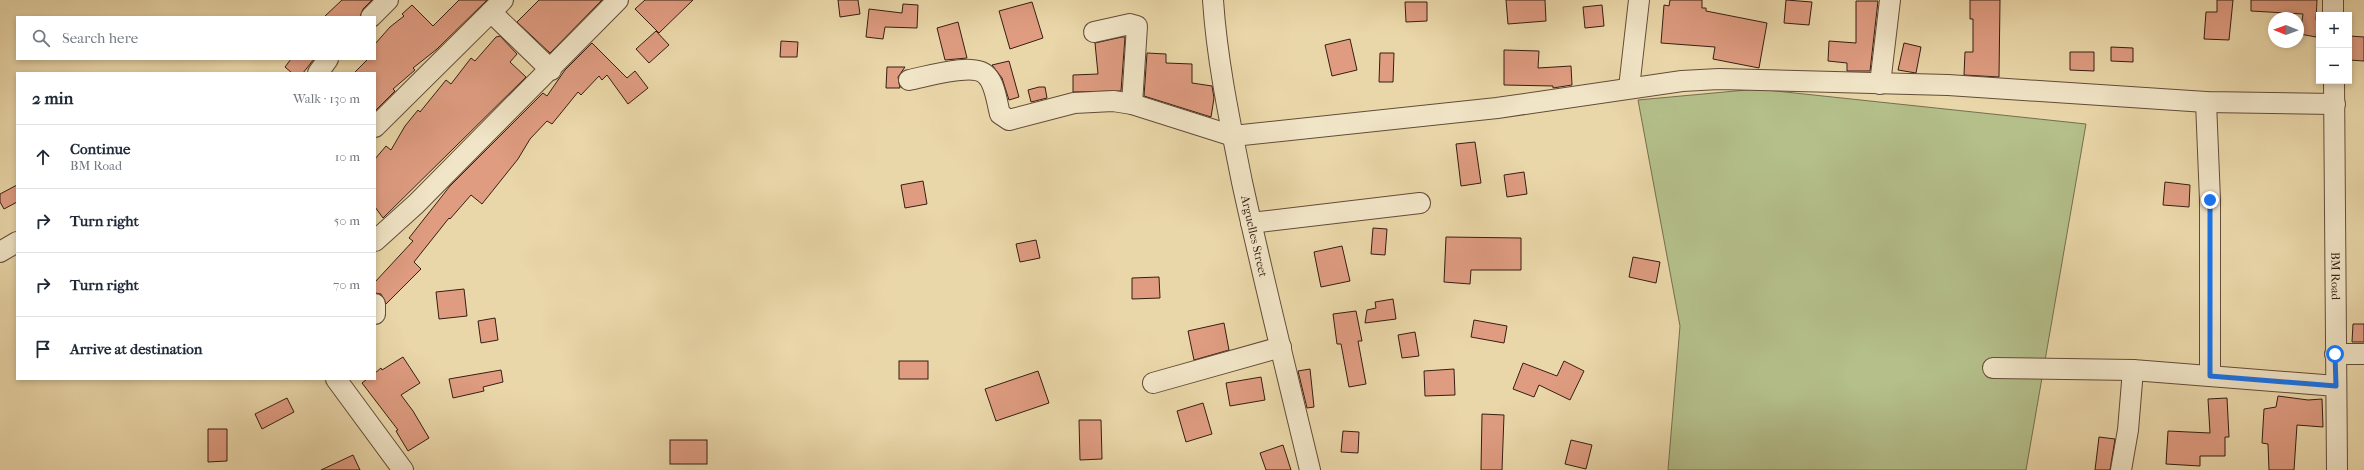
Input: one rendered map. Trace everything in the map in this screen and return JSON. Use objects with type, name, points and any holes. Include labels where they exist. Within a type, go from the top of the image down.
[{"type":"street","points":[[372,16],[388,0]]},
{"type":"street","points":[[376,240],[416,204],[551,70],[618,0]]},
{"type":"street","name":"Arguelles Street","points":[[1213,0],[1219,60],[1233,136],[1251,222],[1310,470]]},
{"type":"street","points":[[1629,88],[1638,0]]},
{"type":"street","points":[[1880,84],[1890,0]]},
{"type":"street","points":[[2333,0],[2333,12]]},
{"type":"street","points":[[376,126],[497,6],[551,70]]},
{"type":"street","points":[[1094,32],[1130,24],[1137,26],[1132,104]]},
{"type":"street","points":[[319,72],[327,60]]},
{"type":"street","points":[[909,80],[963,69],[982,72],[988,76],[1000,114],[1009,120],[1094,100],[1132,104],[1233,136],[1497,108],[1579,98],[1629,88],[1682,81],[1719,79],[1948,85],[2206,102],[2335,104]]},
{"type":"street","name":"BM Road","points":[[2334,84],[2337,470]]},
{"type":"street","points":[[2206,102],[2210,200],[2210,376]]},
{"type":"street","points":[[1251,222],[1420,203]]},
{"type":"street","points":[[0,252],[16,243]]},
{"type":"street","points":[[1153,383],[1281,347]]},
{"type":"street","points":[[2335,354],[2364,354]]},
{"type":"street","points":[[1993,368],[2133,370],[2336,386]]},
{"type":"street","points":[[2122,470],[2128,430],[2133,370]]},
{"type":"street","points":[[337,380],[404,470]]},
{"type":"green space","points":[[1757,89],[2086,124],[2026,470],[1668,470],[1680,326],[1638,100]]},
{"type":"building","points":[[342,0],[372,0],[363,9],[360,16],[325,16]]},
{"type":"building","points":[[459,0],[487,0],[437,49],[413,68],[415,70],[393,89],[395,91],[376,110],[376,72],[355,72],[367,60],[376,60],[376,43],[390,27],[404,16],[402,14],[412,5],[433,26]]},
{"type":"building","points":[[539,0],[602,0],[550,53],[517,22]]},
{"type":"building","points":[[645,0],[693,0],[659,33],[635,9]]},
{"type":"building","points":[[838,0],[858,0],[860,14],[840,17]]},
{"type":"building","points":[[1506,0],[1545,0],[1546,21],[1508,24]]},
{"type":"building","points":[[1670,0],[1702,0],[1702,8],[1706,8],[1706,11],[1767,23],[1759,68],[1713,59],[1715,47],[1661,43],[1664,5],[1669,6]]},
{"type":"building","points":[[1786,0],[1812,2],[1809,25],[1784,23]]},
{"type":"building","points":[[1970,0],[2000,0],[1999,77],[1964,75],[1965,52],[1973,52],[1973,19],[1970,19]]},
{"type":"building","points":[[2217,0],[2233,0],[2229,40],[2204,39],[2206,12],[2217,12]]},
{"type":"building","points":[[2251,0],[2317,0],[2316,37],[2304,35],[2304,12],[2251,11]]},
{"type":"building","points":[[1856,1],[1878,1],[1870,71],[1847,71],[1847,63],[1828,61],[1829,41],[1856,43]]},
{"type":"building","points":[[1032,2],[1043,38],[1010,49],[999,11]]},
{"type":"building","points":[[1405,2],[1427,2],[1427,21],[1406,22]]},
{"type":"building","points":[[903,4],[918,5],[917,28],[885,27],[883,39],[866,37],[869,9],[902,13]]},
{"type":"building","points":[[1602,5],[1604,26],[1585,28],[1583,7]]},
{"type":"building","points":[[958,22],[967,58],[945,60],[937,28]]},
{"type":"building","points":[[656,31],[669,45],[649,63],[636,49]]},
{"type":"building","points":[[500,36],[517,54],[510,62],[526,77],[383,218],[376,208],[376,158],[386,146],[391,150],[405,126],[418,110],[420,112],[446,80],[451,84],[471,58],[475,61],[496,37]]},
{"type":"building","points":[[2352,36],[2364,37],[2364,61],[2352,60]]},
{"type":"building","points":[[1125,37],[1121,91],[1073,92],[1073,75],[1098,74],[1095,43]]},
{"type":"building","points":[[1350,39],[1357,70],[1332,76],[1325,45]]},
{"type":"building","points":[[781,41],[798,42],[797,57],[780,57]]},
{"type":"building","points":[[592,43],[627,78],[635,71],[648,88],[628,104],[607,75],[602,80],[599,76],[581,95],[578,92],[552,124],[547,121],[530,139],[518,159],[482,204],[471,195],[450,219],[449,218],[414,262],[421,269],[386,304],[381,294],[376,293],[376,281],[413,241],[409,238],[450,186],[543,93],[547,96],[565,70]]},
{"type":"building","points":[[1904,43],[1921,47],[1916,73],[1898,70]]},
{"type":"building","points":[[2111,47],[2133,48],[2133,62],[2111,61]]},
{"type":"building","points":[[1504,50],[1539,51],[1538,68],[1571,66],[1572,85],[1553,88],[1553,86],[1504,85]]},
{"type":"building","points":[[2070,52],[2094,52],[2094,71],[2070,70]]},
{"type":"building","points":[[1147,53],[1166,54],[1166,63],[1192,64],[1192,83],[1212,86],[1214,98],[1211,117],[1144,96]]},
{"type":"building","points":[[1380,53],[1394,53],[1393,82],[1379,82]]},
{"type":"building","points":[[290,60],[313,60],[304,72],[291,72],[285,67]]},
{"type":"building","points":[[1009,61],[1019,97],[1009,100],[1002,78],[992,65]]},
{"type":"building","points":[[887,67],[905,67],[898,77],[900,88],[886,88]]},
{"type":"building","points":[[1045,87],[1047,98],[1031,102],[1028,90]]},
{"type":"building","points":[[1475,142],[1481,183],[1461,186],[1456,144]]},
{"type":"building","points":[[1524,172],[1527,194],[1507,197],[1504,175]]},
{"type":"building","points":[[923,181],[927,204],[905,208],[901,185]]},
{"type":"building","points":[[2165,182],[2190,185],[2189,207],[2163,205]]},
{"type":"building","points":[[16,186],[16,203],[4,209],[0,202],[0,194]]},
{"type":"building","points":[[1373,228],[1387,229],[1385,255],[1371,254]]},
{"type":"building","points":[[1446,237],[1521,238],[1521,270],[1471,270],[1470,284],[1444,282]]},
{"type":"building","points":[[1036,240],[1040,258],[1020,262],[1016,244]]},
{"type":"building","points":[[1342,246],[1350,281],[1321,287],[1314,252]]},
{"type":"building","points":[[1633,257],[1660,262],[1656,283],[1629,277]]},
{"type":"building","points":[[1159,277],[1160,298],[1132,299],[1132,278]]},
{"type":"building","points":[[464,289],[467,316],[439,319],[436,292]]},
{"type":"building","points":[[1393,299],[1396,319],[1365,323],[1367,310],[1376,308],[1375,302]]},
{"type":"building","points":[[1356,311],[1362,341],[1358,341],[1366,384],[1349,387],[1341,344],[1337,344],[1333,314]]},
{"type":"building","points":[[495,318],[498,340],[481,343],[478,321]]},
{"type":"building","points":[[1474,320],[1507,326],[1504,343],[1471,337]]},
{"type":"building","points":[[1224,323],[1229,350],[1194,360],[1188,331]]},
{"type":"building","points":[[2353,324],[2364,324],[2364,342],[2352,342]]},
{"type":"building","points":[[1415,332],[1419,356],[1402,358],[1398,335]]},
{"type":"building","points":[[403,357],[420,383],[401,395],[413,411],[429,438],[408,451],[396,431],[398,430],[362,383],[366,380],[376,380],[376,372],[381,368],[382,370]]},
{"type":"building","points":[[899,361],[928,361],[928,379],[899,379]]},
{"type":"building","points":[[1564,361],[1584,371],[1570,400],[1539,385],[1534,397],[1513,389],[1523,363],[1557,376]]},
{"type":"building","points":[[1310,369],[1314,407],[1307,408],[1298,371]]},
{"type":"building","points":[[1454,369],[1455,395],[1425,396],[1424,371]]},
{"type":"building","points":[[501,370],[503,382],[483,387],[484,391],[453,398],[449,379]]},
{"type":"building","points":[[1038,371],[1049,403],[996,421],[985,389]]},
{"type":"building","points":[[1261,377],[1265,400],[1230,406],[1226,383]]},
{"type":"building","points":[[2278,396],[2308,400],[2322,399],[2323,427],[2297,425],[2294,470],[2269,470],[2268,444],[2262,443],[2264,409],[2276,407]]},
{"type":"building","points":[[287,398],[294,412],[262,429],[255,414]]},
{"type":"building","points":[[2227,398],[2229,437],[2225,437],[2225,456],[2200,456],[2200,466],[2166,464],[2168,431],[2210,433],[2208,399]]},
{"type":"building","points":[[1203,403],[1212,434],[1186,442],[1177,411]]},
{"type":"building","points":[[1482,414],[1504,415],[1502,470],[1481,470]]},
{"type":"building","points":[[1079,420],[1101,420],[1102,459],[1080,460]]},
{"type":"building","points":[[208,429],[227,429],[227,461],[208,462]]},
{"type":"building","points":[[1343,431],[1359,432],[1358,453],[1341,452]]},
{"type":"building","points":[[2099,437],[2115,439],[2110,470],[2095,470]]},
{"type":"building","points":[[670,440],[707,440],[707,464],[670,464]]},
{"type":"building","points":[[1571,440],[1592,445],[1586,469],[1565,464]]},
{"type":"building","points":[[1283,445],[1291,470],[1266,470],[1260,453]]},
{"type":"building","points":[[353,455],[360,470],[321,470]]},
{"type":"route","points":[[2210,200],[2210,376],[2336,386],[2335,354]]}]
